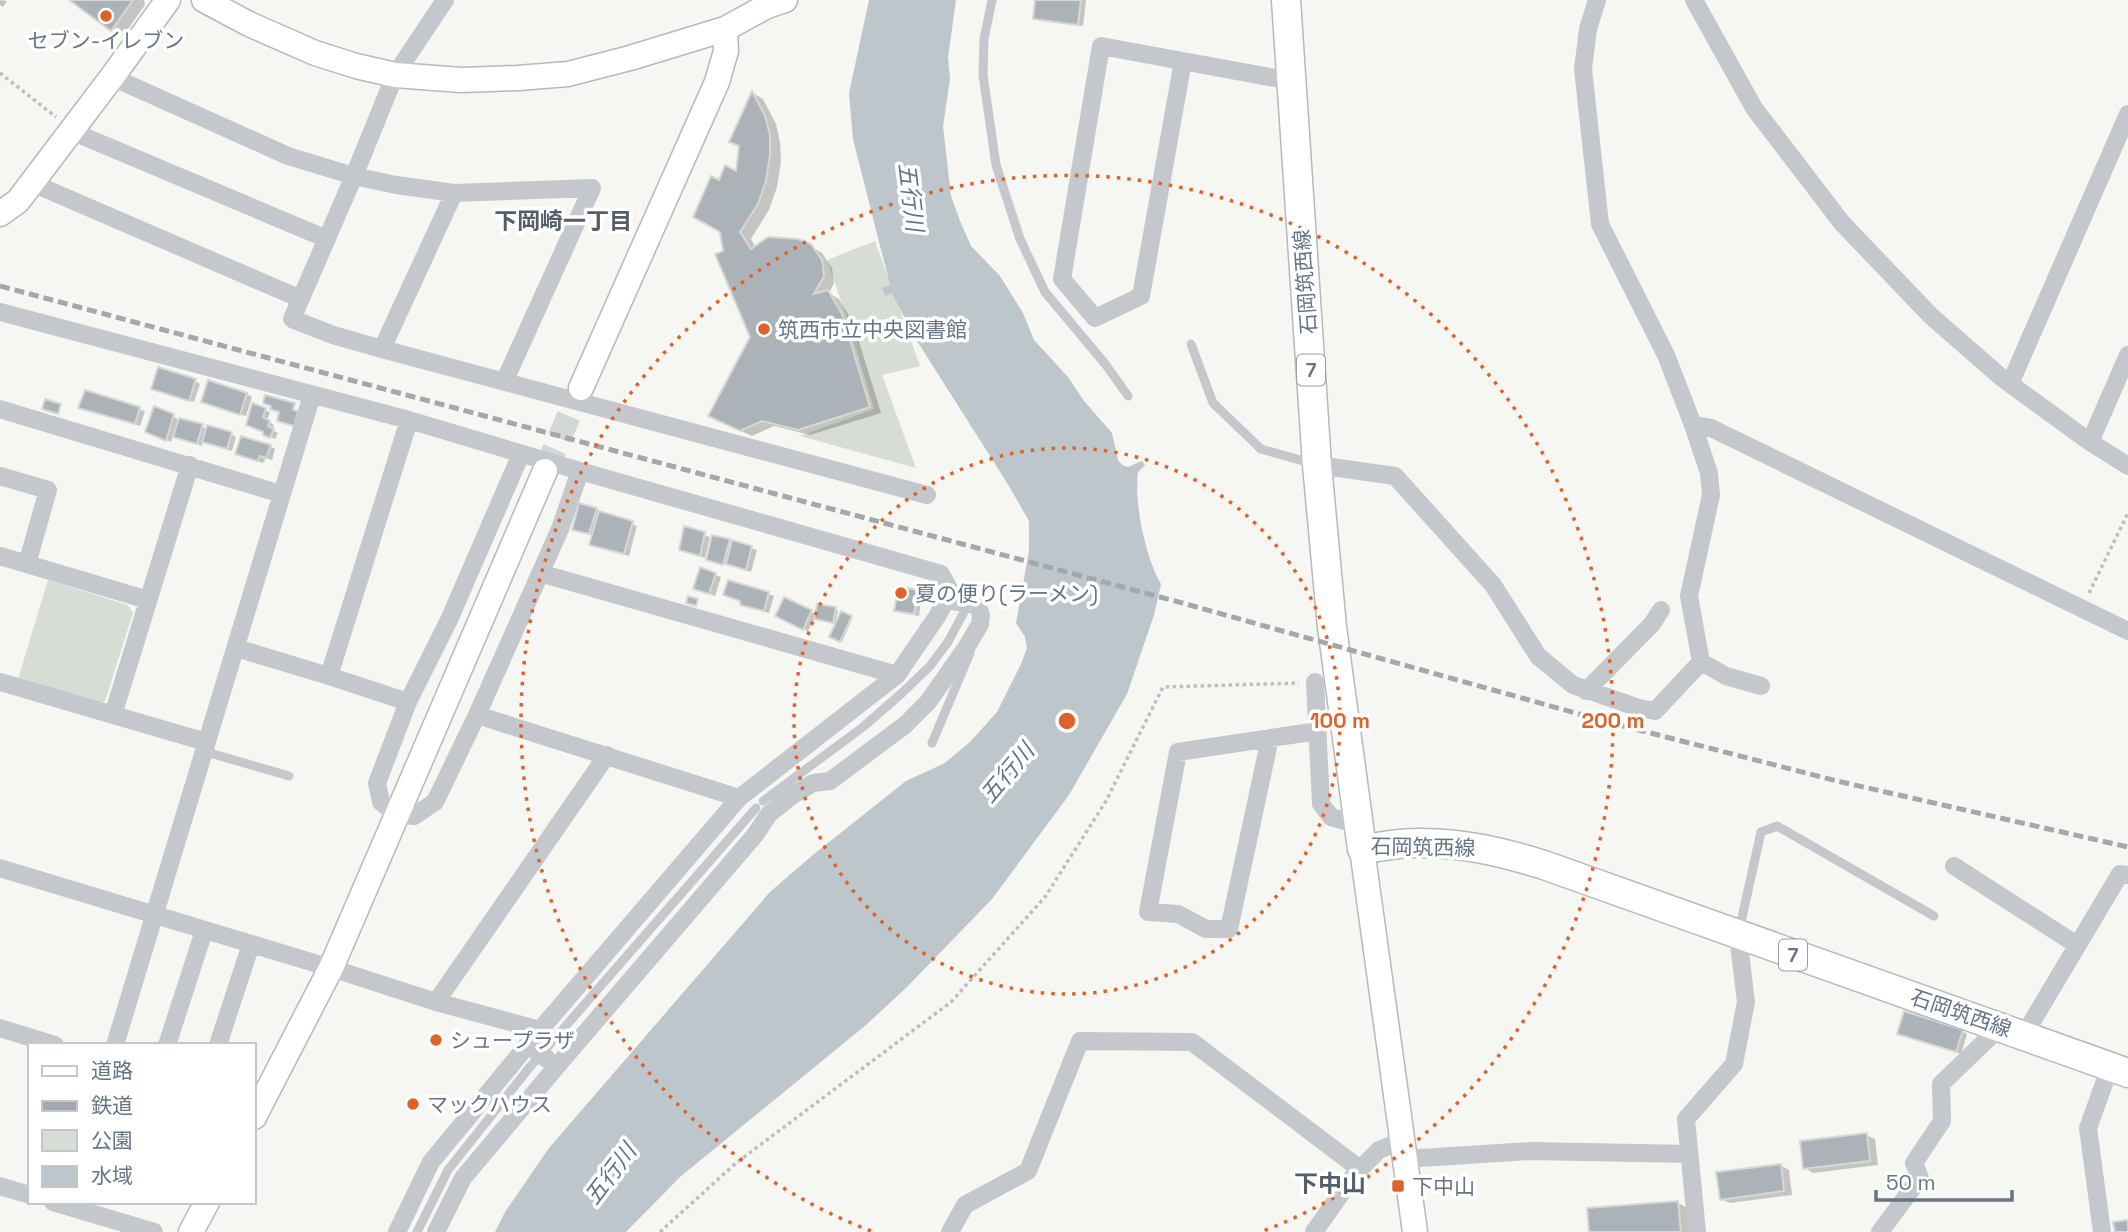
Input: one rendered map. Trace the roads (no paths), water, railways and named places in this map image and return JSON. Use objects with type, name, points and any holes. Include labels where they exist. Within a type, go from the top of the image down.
[{"type":"main road","name":"石岡筑西線","points":[[1286,0],[1317,465],[1332,627],[1360,837],[1456,844],[1496,851],[1544,865],[2119,1070]]},
{"type":"street","points":[[0,214],[18,201],[66,126],[112,77],[168,0]]},
{"type":"street","points":[[204,0],[249,24],[315,53],[356,66],[395,75],[461,80],[568,74],[725,29],[773,2]]},
{"type":"street","points":[[445,0],[395,75],[292,319],[333,335],[382,349],[928,495]]},
{"type":"street","points":[[1597,0],[1588,29],[1583,69],[1600,224],[1665,355],[1710,473],[1711,495],[1689,596],[1701,662]]},
{"type":"street","points":[[1694,0],[1754,108],[1842,223],[1931,316],[2010,384],[2128,466]]},
{"type":"street","points":[[581,388],[717,82],[726,51],[725,29]]},
{"type":"street","points":[[1183,61],[1141,296],[1096,318],[1062,279],[1101,46],[1183,61],[1291,81]]},
{"type":"street","points":[[112,77],[288,156],[354,176],[454,193],[592,188],[505,380]]},
{"type":"street","points":[[2010,384],[2128,114]]},
{"type":"street","points":[[66,126],[327,239]]},
{"type":"street","points":[[32,183],[301,299]]},
{"type":"street","points":[[382,349],[454,193]]},
{"type":"street","points":[[0,312],[409,420],[941,574],[950,592],[938,615],[897,675],[757,801],[540,1030],[541,1055],[463,1178],[436,1232]]},
{"type":"street","points":[[2090,442],[2128,355]]},
{"type":"street","points":[[116,1043],[312,396]]},
{"type":"street","points":[[0,409],[281,494]]},
{"type":"street","points":[[329,676],[409,420]]},
{"type":"street","points":[[1693,425],[1711,428],[2128,631]]},
{"type":"street","points":[[521,454],[449,620],[408,702],[377,783],[381,802],[396,814],[414,816],[435,802],[560,529],[580,471]]},
{"type":"street","points":[[113,715],[190,465]]},
{"type":"street","points":[[1317,465],[1395,477],[1493,585],[1538,656],[1573,685],[1655,711],[1701,662]]},
{"type":"street","points":[[256,1113],[331,968],[545,471]]},
{"type":"street","points":[[0,475],[48,490],[27,564]]},
{"type":"street","points":[[0,556],[148,600]]},
{"type":"street","points":[[540,573],[897,675]]},
{"type":"street","points":[[477,715],[757,801],[793,795],[813,783],[830,781],[905,725],[928,702],[966,648],[981,615],[977,605],[946,600]]},
{"type":"street","points":[[1586,691],[1651,624],[1661,610]]},
{"type":"street","points":[[236,648],[408,702]]},
{"type":"street","points":[[1701,662],[1726,676],[1761,686]]},
{"type":"street","points":[[0,682],[113,715],[204,747]]},
{"type":"street","points":[[1315,682],[1321,804],[1331,817],[1360,837],[1415,1232]]},
{"type":"street","points":[[1270,738],[1230,929],[1206,929],[1178,914],[1148,912],[1178,752],[1270,738],[1318,732]]},
{"type":"street","points":[[436,1002],[607,755]]},
{"type":"street","points":[[397,1232],[431,1162],[541,1055],[755,835],[757,801]]},
{"type":"street","points":[[1954,866],[2077,945]]},
{"type":"street","points":[[0,868],[436,1002],[540,1030]]},
{"type":"street","points":[[1880,1232],[1920,1178],[1914,1163],[1942,1121],[1941,1084],[2012,1031],[2077,945],[2120,874],[2128,875]]},
{"type":"street","points":[[168,1043],[204,930]]},
{"type":"street","points":[[1697,1232],[1686,1119],[1734,1064],[1746,1002],[1738,936]]},
{"type":"street","points":[[219,1043],[251,944]]},
{"type":"street","points":[[0,1028],[49,1043]]},
{"type":"street","points":[[950,1232],[965,1205],[1028,1171],[1080,1041],[1192,1042],[1360,1169]]},
{"type":"street","points":[[2102,1232],[2088,1128],[2119,1070]]},
{"type":"street","points":[[1314,1232],[1360,1169],[1379,1150],[1689,1154]]},
{"type":"street","points":[[0,1186],[28,1194]]},
{"type":"street","points":[[63,1204],[154,1232]]},
{"type":"street","points":[[191,1232],[206,1204]]},
{"type":"lane","points":[[992,0],[984,39],[983,75],[996,165],[1020,239],[1045,292],[1106,365],[1128,396]]},
{"type":"lane","points":[[1192,344],[1213,402],[1261,449],[1317,465]]},
{"type":"lane","points":[[417,1232],[448,1170],[529,1068],[757,801],[863,727],[902,693],[930,666],[948,642],[965,610]]},
{"type":"lane","points":[[932,743],[967,661],[976,631]]},
{"type":"lane","points":[[204,747],[289,776]]},
{"type":"lane","points":[[1738,936],[1761,832],[1777,826],[1934,916]]},
{"type":"water","name":"五行川","points":[[869,0],[956,0],[948,57],[950,79],[943,126],[951,196],[971,246],[1000,276],[1023,313],[1034,340],[1068,377],[1084,401],[1112,433],[1118,460],[1128,467],[1142,461],[1145,465],[1138,472],[1137,485],[1139,514],[1146,545],[1161,584],[1154,615],[1127,694],[1069,795],[992,899],[906,988],[866,1025],[680,1177],[626,1232],[495,1232],[505,1212],[549,1148],[770,892],[906,781],[945,763],[971,741],[997,712],[1027,648],[1025,637],[1016,623],[1029,551],[1029,521],[912,333],[892,293],[885,296],[882,288],[890,285],[853,139],[849,93]]},
{"type":"tunnel","points":[[545,471],[581,388]]},
{"type":"railway","points":[[0,286],[1186,604],[1604,721],[1837,781],[2128,847]]},
{"type":"place","name":"セブン-イレブン","points":[[106,16]]},
{"type":"place","name":"筑西市立中央図書館","points":[[764,329]]},
{"type":"place","name":"夏の便り(ラーメン)","points":[[901,593]]},
{"type":"place","name":"シュープラザ","points":[[436,1040]]},
{"type":"place","name":"マックハウス","points":[[413,1104]]},
{"type":"place","name":"下中山","points":[[1398,1186]]},
{"type":"district","name":"下岡崎一丁目","points":[[563,221]]},
{"type":"district","name":"下中山","points":[[1330,1183]]}]
